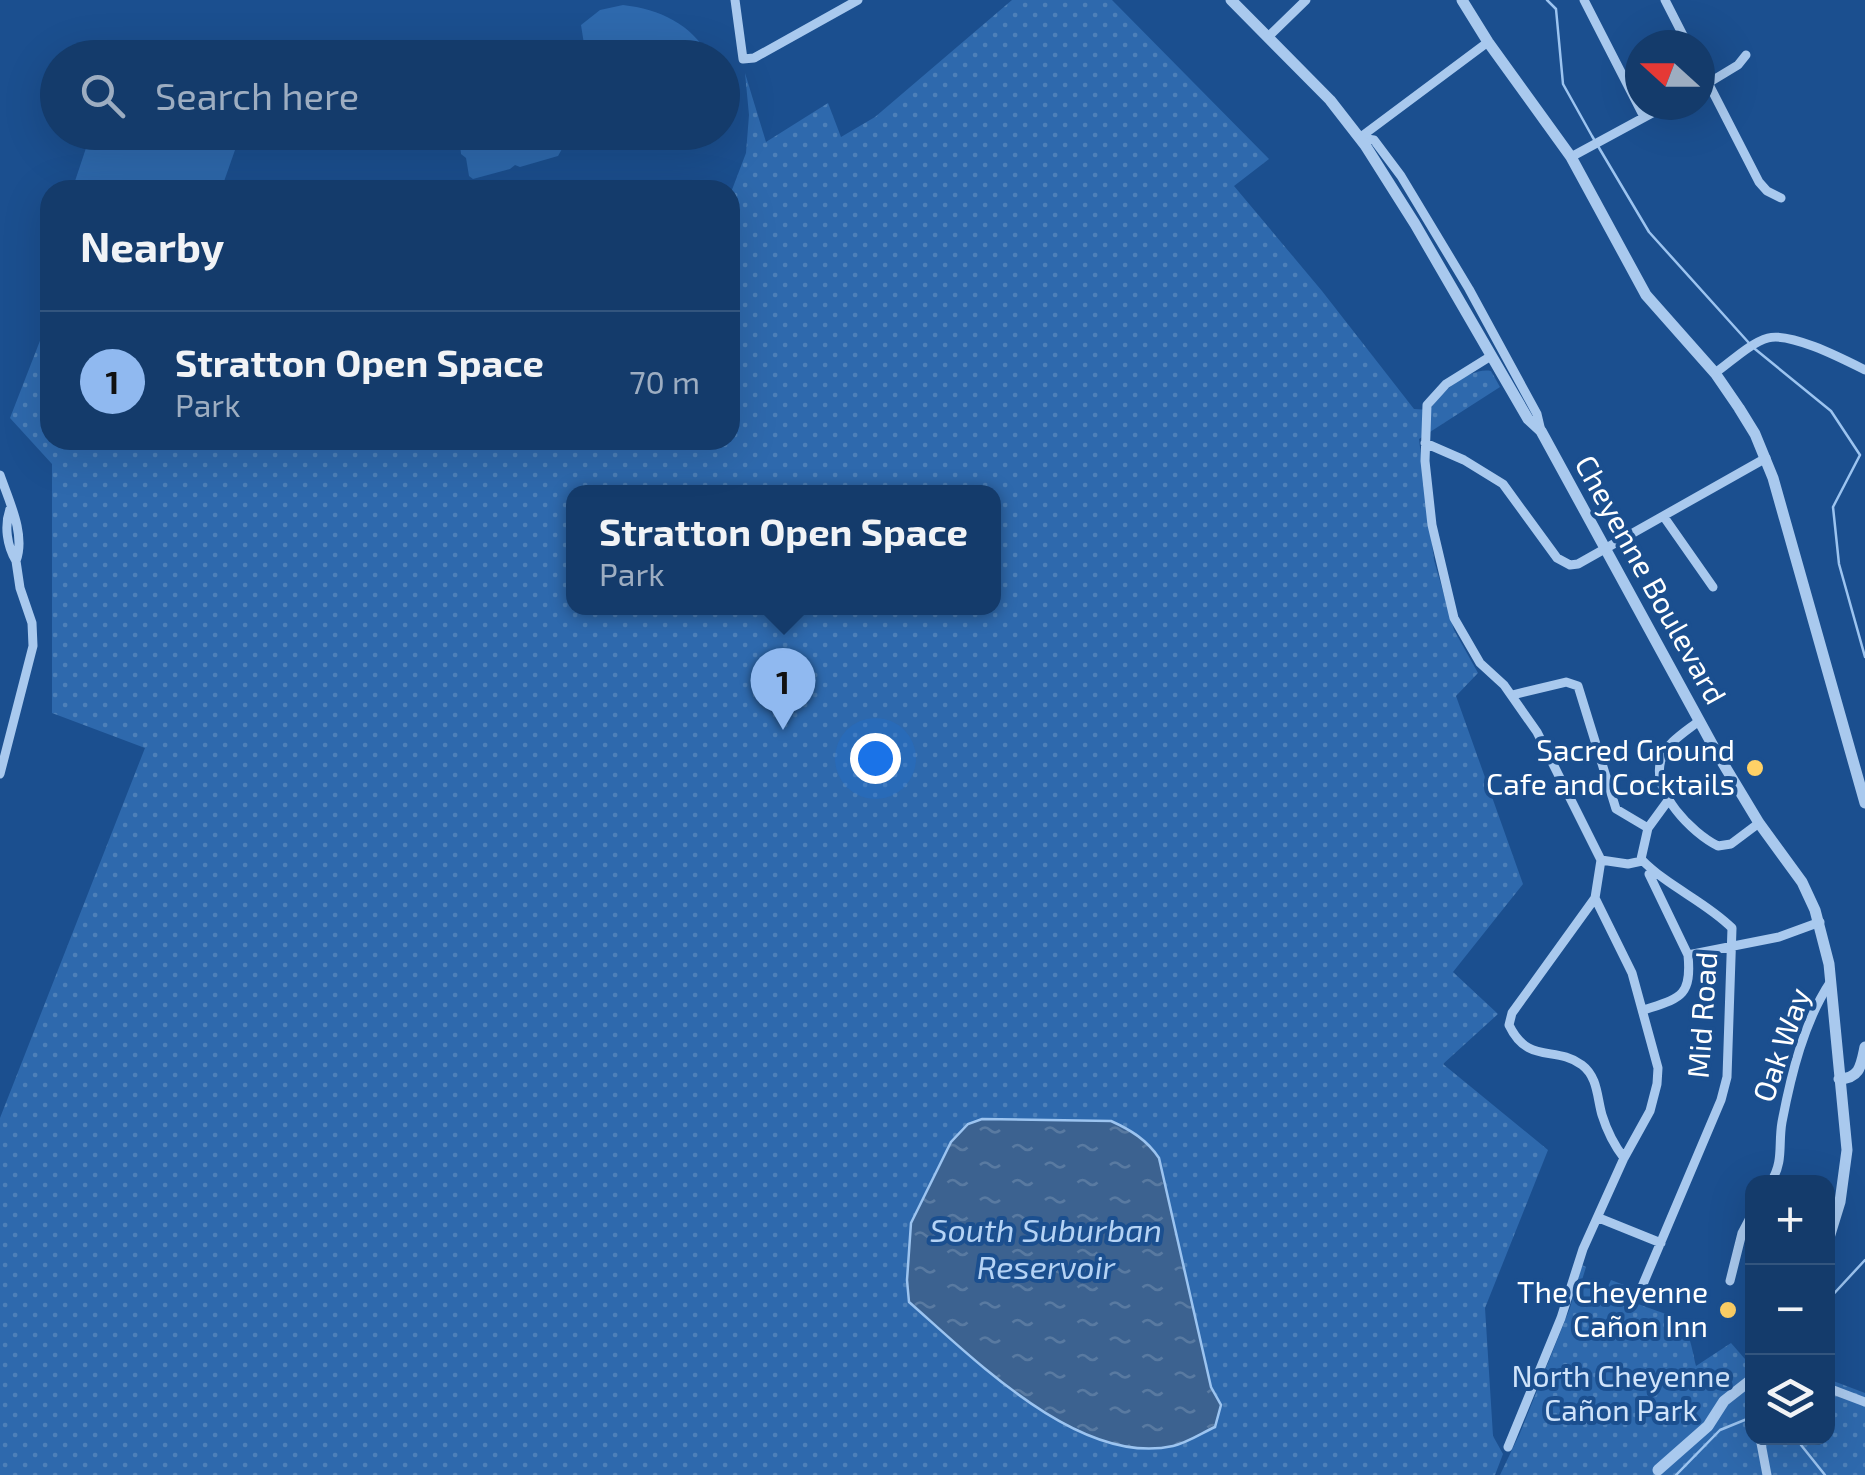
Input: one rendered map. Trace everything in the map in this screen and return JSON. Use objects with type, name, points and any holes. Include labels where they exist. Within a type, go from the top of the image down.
[{"type":"street","points":[[735,0],[743,59],[754,58],[858,0]]},
{"type":"street","name":"Cheyenne Boulevard","points":[[1231,0],[1330,100],[1360,138],[1400,198],[1528,419],[1541,431]]},
{"type":"street","points":[[1268,38],[1306,0]]},
{"type":"street","points":[[1462,0],[1572,158],[1646,295],[1715,373],[1766,458],[1865,802]]},
{"type":"street","points":[[1584,0],[1625,80]]},
{"type":"street","points":[[1664,0],[1680,30]]},
{"type":"street","points":[[1360,138],[1488,42]]},
{"type":"street","points":[[1715,79],[1746,55]]},
{"type":"street","points":[[1715,105],[1759,182],[1766,191],[1781,198]]},
{"type":"street","points":[[1572,158],[1639,120]]},
{"type":"street","name":"Cheyenne Boulevard","points":[[1360,138],[1374,140],[1401,176],[1469,288],[1537,414],[1541,431],[1699,721],[1760,823],[1802,882],[1820,922],[1831,981],[1846,1140],[1835,1218]]},
{"type":"street","points":[[1715,373],[1757,343],[1780,338],[1865,370]]},
{"type":"street","points":[[1491,356],[1430,398],[1425,414],[1435,543],[1454,618],[1480,663],[1512,695],[1537,732],[1602,860],[1595,898],[1510,1018],[1513,1033],[1529,1050],[1572,1060],[1590,1073],[1610,1136],[1624,1158]]},
{"type":"street","points":[[1425,443],[1464,460],[1503,484],[1556,558],[1578,564],[1766,458]]},
{"type":"street","points":[[0,475],[10,509],[6,520],[10,551],[16,560],[20,588],[32,622],[33,646],[0,774]]},
{"type":"street","points":[[1664,516],[1714,587]]},
{"type":"street","points":[[1512,695],[1557,684],[1578,686],[1616,809],[1648,828]]},
{"type":"street","points":[[1699,721],[1670,745],[1660,761],[1667,802],[1718,846],[1731,844],[1760,823]]},
{"type":"street","points":[[1644,1010],[1685,992],[1690,978],[1688,955],[1641,859],[1648,828],[1667,802]]},
{"type":"street","points":[[1602,860],[1628,864],[1641,859]]},
{"type":"street","name":"Mid Road","points":[[1638,1296],[1725,1090],[1732,948],[1732,928],[1726,922],[1659,878],[1641,859]]},
{"type":"street","points":[[1508,1447],[1562,1318],[1583,1248],[1650,1110],[1658,1084],[1644,1010],[1626,960],[1595,898]]},
{"type":"street","points":[[1688,955],[1732,948],[1820,922]]},
{"type":"street","name":"Oak Way","points":[[1776,1175],[1781,1164],[1780,1134],[1788,1094],[1812,1014],[1831,981]]},
{"type":"street","points":[[1839,1079],[1854,1077],[1861,1070],[1865,1047]]},
{"type":"street","points":[[1599,1218],[1661,1244]]},
{"type":"street","points":[[1730,1281],[1745,1227]]},
{"type":"street","points":[[1655,1472],[1745,1389]]},
{"type":"street","points":[[1835,1391],[1865,1402]]},
{"type":"street","points":[[1762,1445],[1768,1475]]},
{"type":"green space","points":[[1012,0],[1112,0],[1269,159],[1234,186],[1414,409],[1430,410],[1448,389],[1474,373],[1491,371],[1500,387],[1419,439],[1434,560],[1454,630],[1478,673],[1456,696],[1523,884],[1453,972],[1498,1014],[1443,1064],[1548,1150],[1485,1308],[1493,1436],[1503,1454],[1495,1475],[0,1475],[0,1118],[145,748],[52,713],[52,464],[10,418],[40,341],[40,450],[740,450],[740,180],[736,180],[746,153],[749,115],[745,73],[766,142],[828,103],[841,137],[875,117]]},
{"type":"green space","points":[[623,5],[650,10],[673,20],[698,40],[583,40],[581,25],[600,10]]},
{"type":"green space","points":[[85,150],[235,150],[225,180],[75,180]]},
{"type":"green space","points":[[461,150],[561,150],[558,156],[473,179]]},
{"type":"green space","name":"North Cheyenne Cañon Park","points":[[1582,1265],[1586,1267],[1582,1280],[1607,1289],[1611,1280],[1642,1292],[1638,1304],[1680,1323],[1689,1338],[1696,1366],[1731,1343],[1745,1359],[1745,1445],[1835,1445],[1835,1382],[1865,1393],[1865,1475],[1500,1475],[1570,1308]]},
{"type":"water","name":"South Suburban Reservoir","points":[[982,1119],[1111,1121],[1138,1136],[1159,1158],[1211,1387],[1221,1405],[1215,1427],[1173,1446],[1138,1448],[1102,1440],[1030,1403],[909,1302],[911,1223],[951,1142],[968,1124]]},
{"type":"waterway","points":[[1547,0],[1556,9],[1563,84],[1592,136],[1649,232],[1749,343]]},
{"type":"waterway","points":[[1755,349],[1831,411],[1860,455],[1833,507],[1839,564],[1865,657]]},
{"type":"waterway","points":[[1835,1292],[1865,1260]]},
{"type":"waterway","points":[[1676,1475],[1720,1430],[1745,1420]]},
{"type":"waterway","points":[[1801,1445],[1825,1475]]},
{"type":"place","name":"Stratton Open Space","points":[[783,730]]},
{"type":"place","name":"Sacred Ground Cafe and Cocktails","points":[[1755,768]]},
{"type":"place","name":"The Cheyenne Cañon Inn","points":[[1728,1310]]}]
